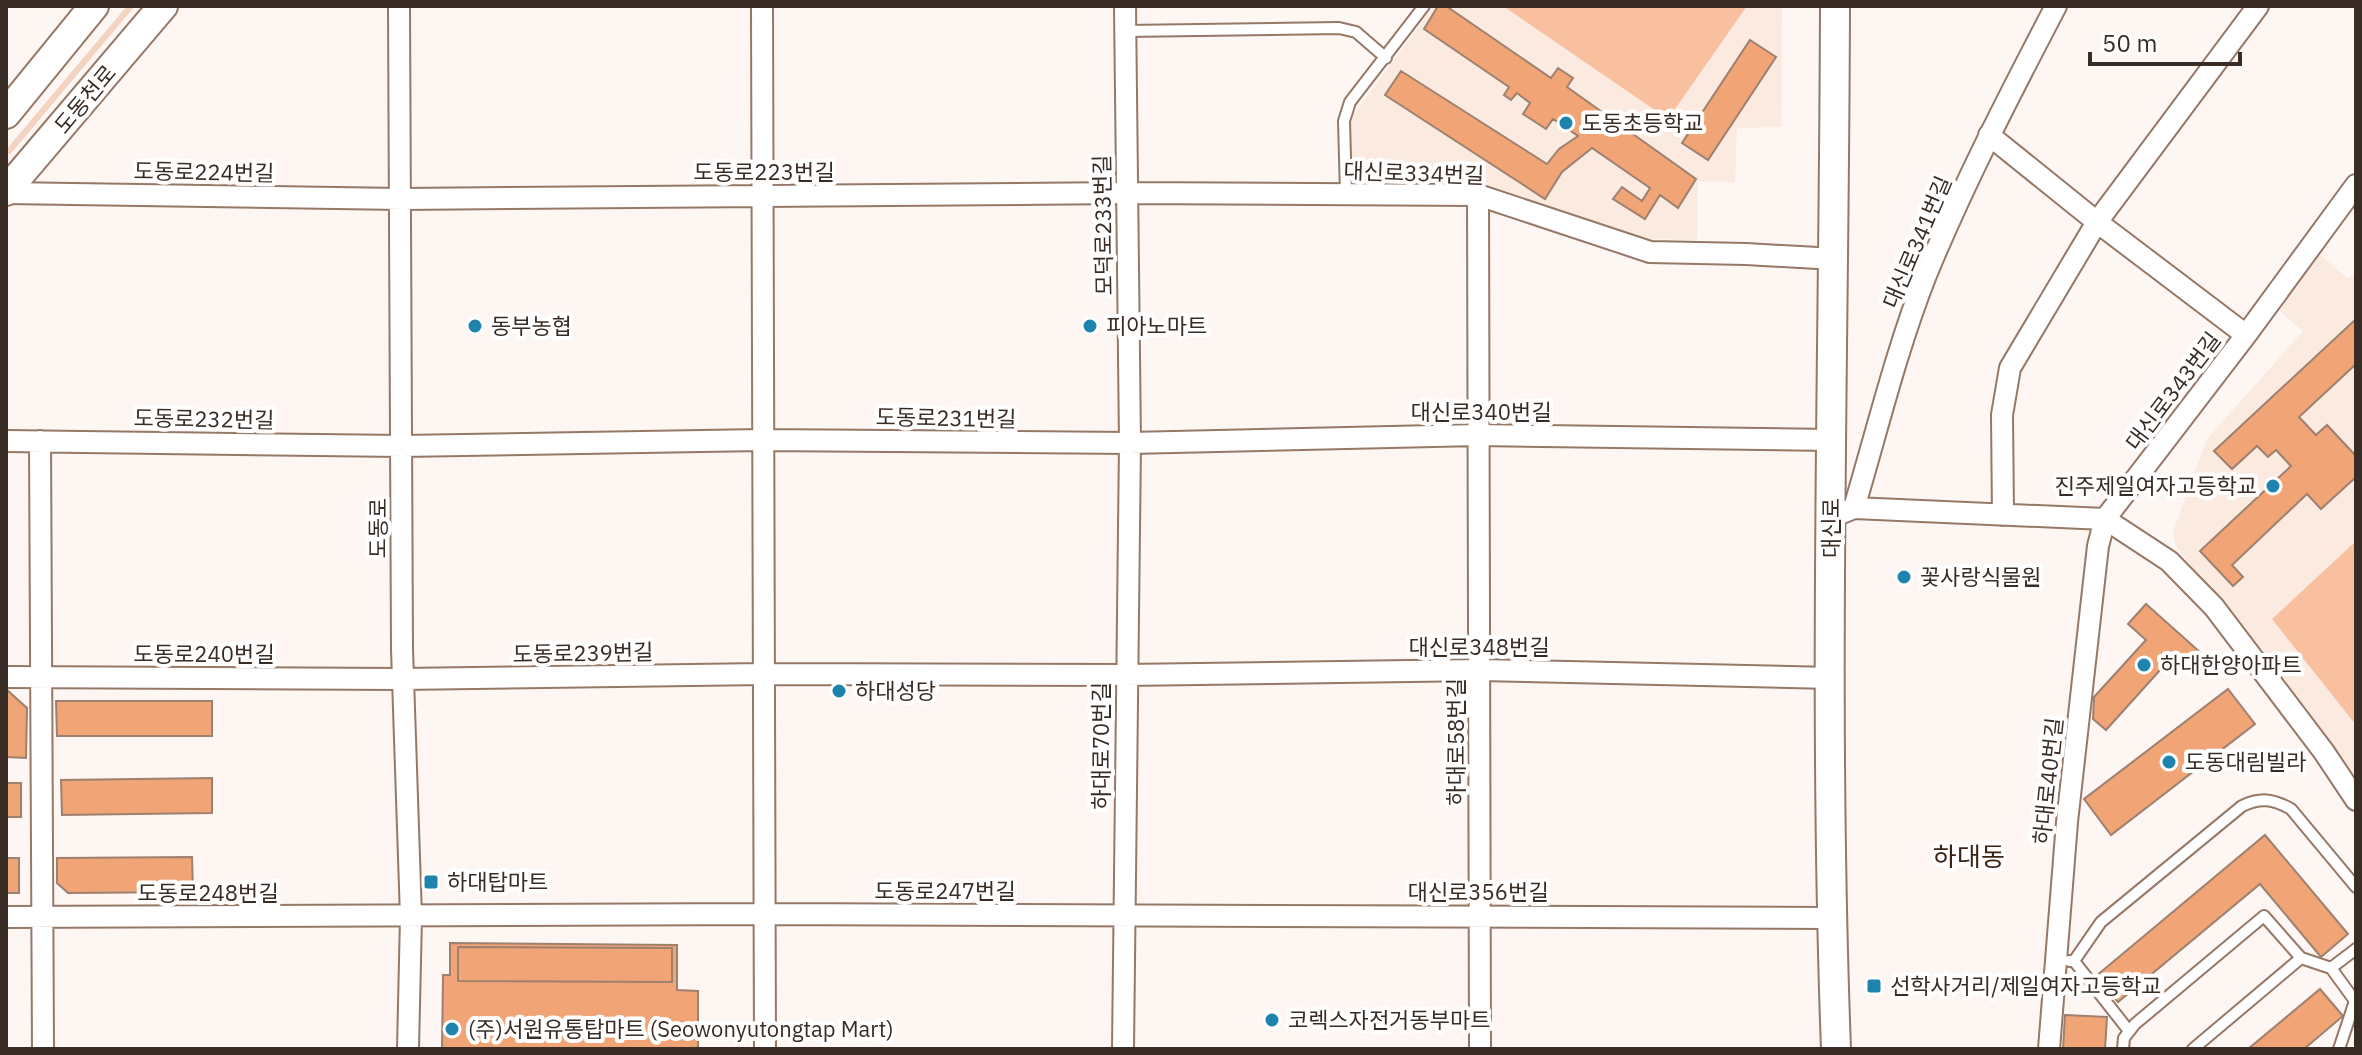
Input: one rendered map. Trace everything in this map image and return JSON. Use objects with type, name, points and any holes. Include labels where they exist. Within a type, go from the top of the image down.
[{"type":"street","points":[[6,114],[94,6]]},
{"type":"street","name":"도동천로","points":[[6,192],[163,6]]},
{"type":"street","name":"도동로","points":[[399,6],[402,679],[411,917],[408,1049]]},
{"type":"street","points":[[762,6],[765,1049]]},
{"type":"street","name":"모덕로233번길","points":[[1125,6],[1130,443]]},
{"type":"street","name":"대신로","points":[[1835,6],[1832,440],[1842,513],[1832,678],[1831,918],[1836,1049]]},
{"type":"street","name":"대신로341번길","points":[[1842,513],[1926,275],[1989,135],[2056,6]]},
{"type":"street","points":[[2003,515],[2002,415],[2010,368],[2097,222],[2258,6]]},
{"type":"street","points":[[1989,135],[2246,335]]},
{"type":"street","name":"대신로343번길","points":[[2105,519],[2356,185]]},
{"type":"street","name":"도동로224번길","points":[[6,192],[401,199]]},
{"type":"street","name":"도동로223번길","points":[[401,199],[1127,193]]},
{"type":"street","name":"대신로334번길","points":[[1127,193],[1478,195],[1650,252],[1835,259]]},
{"type":"street","name":"하대로58번길","points":[[1478,195],[1480,1049]]},
{"type":"street","name":"대신로340번길","points":[[1130,443],[1478,435],[1832,440]]},
{"type":"street","name":"도동로231번길","points":[[402,446],[761,440],[1130,443]]},
{"type":"street","name":"도동로232번길","points":[[6,441],[402,446]]},
{"type":"street","points":[[40,441],[43,1049]]},
{"type":"street","name":"하대로70번길","points":[[1123,1049],[1130,443]]},
{"type":"street","points":[[1842,513],[2105,519],[2169,561],[2214,607],[2324,752],[2356,800]]},
{"type":"street","name":"하대로40번길","points":[[2049,1049],[2065,960],[2067,822],[2098,546],[2105,519]]},
{"type":"street","name":"대신로348번길","points":[[1126,675],[1480,670],[1832,678]]},
{"type":"street","name":"도동로239번길","points":[[402,679],[764,674],[1126,675]]},
{"type":"street","name":"도동로240번길","points":[[6,677],[402,679]]},
{"type":"street","name":"도동로247번길","points":[[411,917],[765,914],[1124,916]]},
{"type":"street","name":"대신로356번길","points":[[1124,916],[1831,918]]},
{"type":"street","name":"도동로248번길","points":[[6,917],[411,917]]},
{"type":"lane","points":[[1346,194],[1344,121],[1350,102],[1424,6]]},
{"type":"lane","points":[[1125,31],[1339,28],[1356,32],[1386,58]]},
{"type":"lane","points":[[2129,1031],[2065,960],[2101,922],[2242,806],[2255,800],[2268,799],[2291,809],[2356,887]]},
{"type":"lane","points":[[2123,1049],[2124,1038],[2129,1031],[2264,916],[2301,958],[2331,968],[2355,1001],[2339,1049]]},
{"type":"lane","points":[[2331,968],[2356,949]]},
{"type":"lane","points":[[2193,1049],[2301,958]]},
{"type":"shaded area","name":"도동초등학교","points":[[1434,6],[1782,6],[1781,127],[1737,128],[1735,182],[1698,181],[1697,240],[1648,239],[1479,182],[1356,181],[1350,170],[1350,119]]},
{"type":"shaded area","points":[[1503,6],[1747,6],[1668,119]]},
{"type":"shaded area","name":"진주제일여자고등학교","points":[[2310,246],[2348,279],[2356,271],[2356,780],[2300,712],[2176,546],[2173,532],[2207,439],[2303,331],[2275,307]]},
{"type":"shaded area","points":[[2356,541],[2356,725],[2272,619]]},
{"type":"building","points":[[1438,6],[1446,6],[1551,78],[1558,68],[1573,78],[1567,87],[1696,179],[1678,208],[1660,195],[1645,219],[1613,199],[1622,187],[1642,201],[1650,188],[1592,148],[1562,172],[1545,199],[1385,95],[1401,71],[1547,164],[1559,149],[1578,136],[1553,119],[1546,129],[1523,114],[1530,103],[1517,93],[1511,100],[1504,95],[1509,87],[1424,29]]},
{"type":"building","points":[[1750,40],[1776,57],[1708,160],[1682,143]]},
{"type":"building","points":[[2356,319],[2356,364],[2299,417],[2316,435],[2327,425],[2356,456],[2356,477],[2321,509],[2307,494],[2232,565],[2243,577],[2233,586],[2200,551],[2291,466],[2276,450],[2268,457],[2257,446],[2232,469],[2214,451]]},
{"type":"building","name":"하대한양아파트","points":[[2146,604],[2201,653],[2184,672],[2170,659],[2106,730],[2093,719],[2094,697],[2146,640],[2128,624]]},
{"type":"building","points":[[6,689],[27,708],[26,758],[6,757]]},
{"type":"building","name":"도동대림빌라","points":[[2228,689],[2255,724],[2111,835],[2084,799]]},
{"type":"building","points":[[56,701],[212,701],[212,736],[57,736]]},
{"type":"building","points":[[212,778],[212,813],[62,815],[61,780]]},
{"type":"building","points":[[6,783],[21,783],[21,817],[6,817]]},
{"type":"building","points":[[2265,835],[2348,934],[2321,957],[2260,884],[2118,1002],[2096,976]]},
{"type":"building","points":[[192,857],[193,892],[68,893],[57,883],[57,858]]},
{"type":"building","points":[[6,858],[19,858],[19,893],[6,893]]},
{"type":"building","points":[[450,943],[677,945],[677,990],[698,991],[698,1049],[442,1049],[443,975],[450,975]]},
{"type":"building","points":[[458,947],[672,948],[672,982],[458,981]]},
{"type":"building","points":[[2320,989],[2343,1016],[2304,1049],[2248,1049]]},
{"type":"building","points":[[2065,1015],[2107,1017],[2105,1049],[2063,1049]]},
{"type":"waterway","points":[[9,151],[131,6]]},
{"type":"place","name":"도동초등학교","points":[[1566,123]]},
{"type":"place","name":"동부농협","points":[[475,326]]},
{"type":"place","name":"피아노마트","points":[[1090,326]]},
{"type":"place","name":"진주제일여자고등학교","points":[[2273,486]]},
{"type":"place","name":"꽃사랑식물원","points":[[1904,577]]},
{"type":"place","name":"하대한양아파트","points":[[2144,665]]},
{"type":"place","name":"하대성당","points":[[839,691]]},
{"type":"place","name":"도동대림빌라","points":[[2169,762]]},
{"type":"place","name":"하대탑마트","points":[[431,882]]},
{"type":"place","name":"선학사거리/제일여자고등학교","points":[[1874,986]]},
{"type":"place","name":"코렉스자전거동부마트","points":[[1272,1020]]},
{"type":"place","name":"(주)서원유통탑마트 (Seowonyutongtap Mart)","points":[[452,1029]]},
{"type":"district","name":"하대동","points":[[1969,857]]}]
